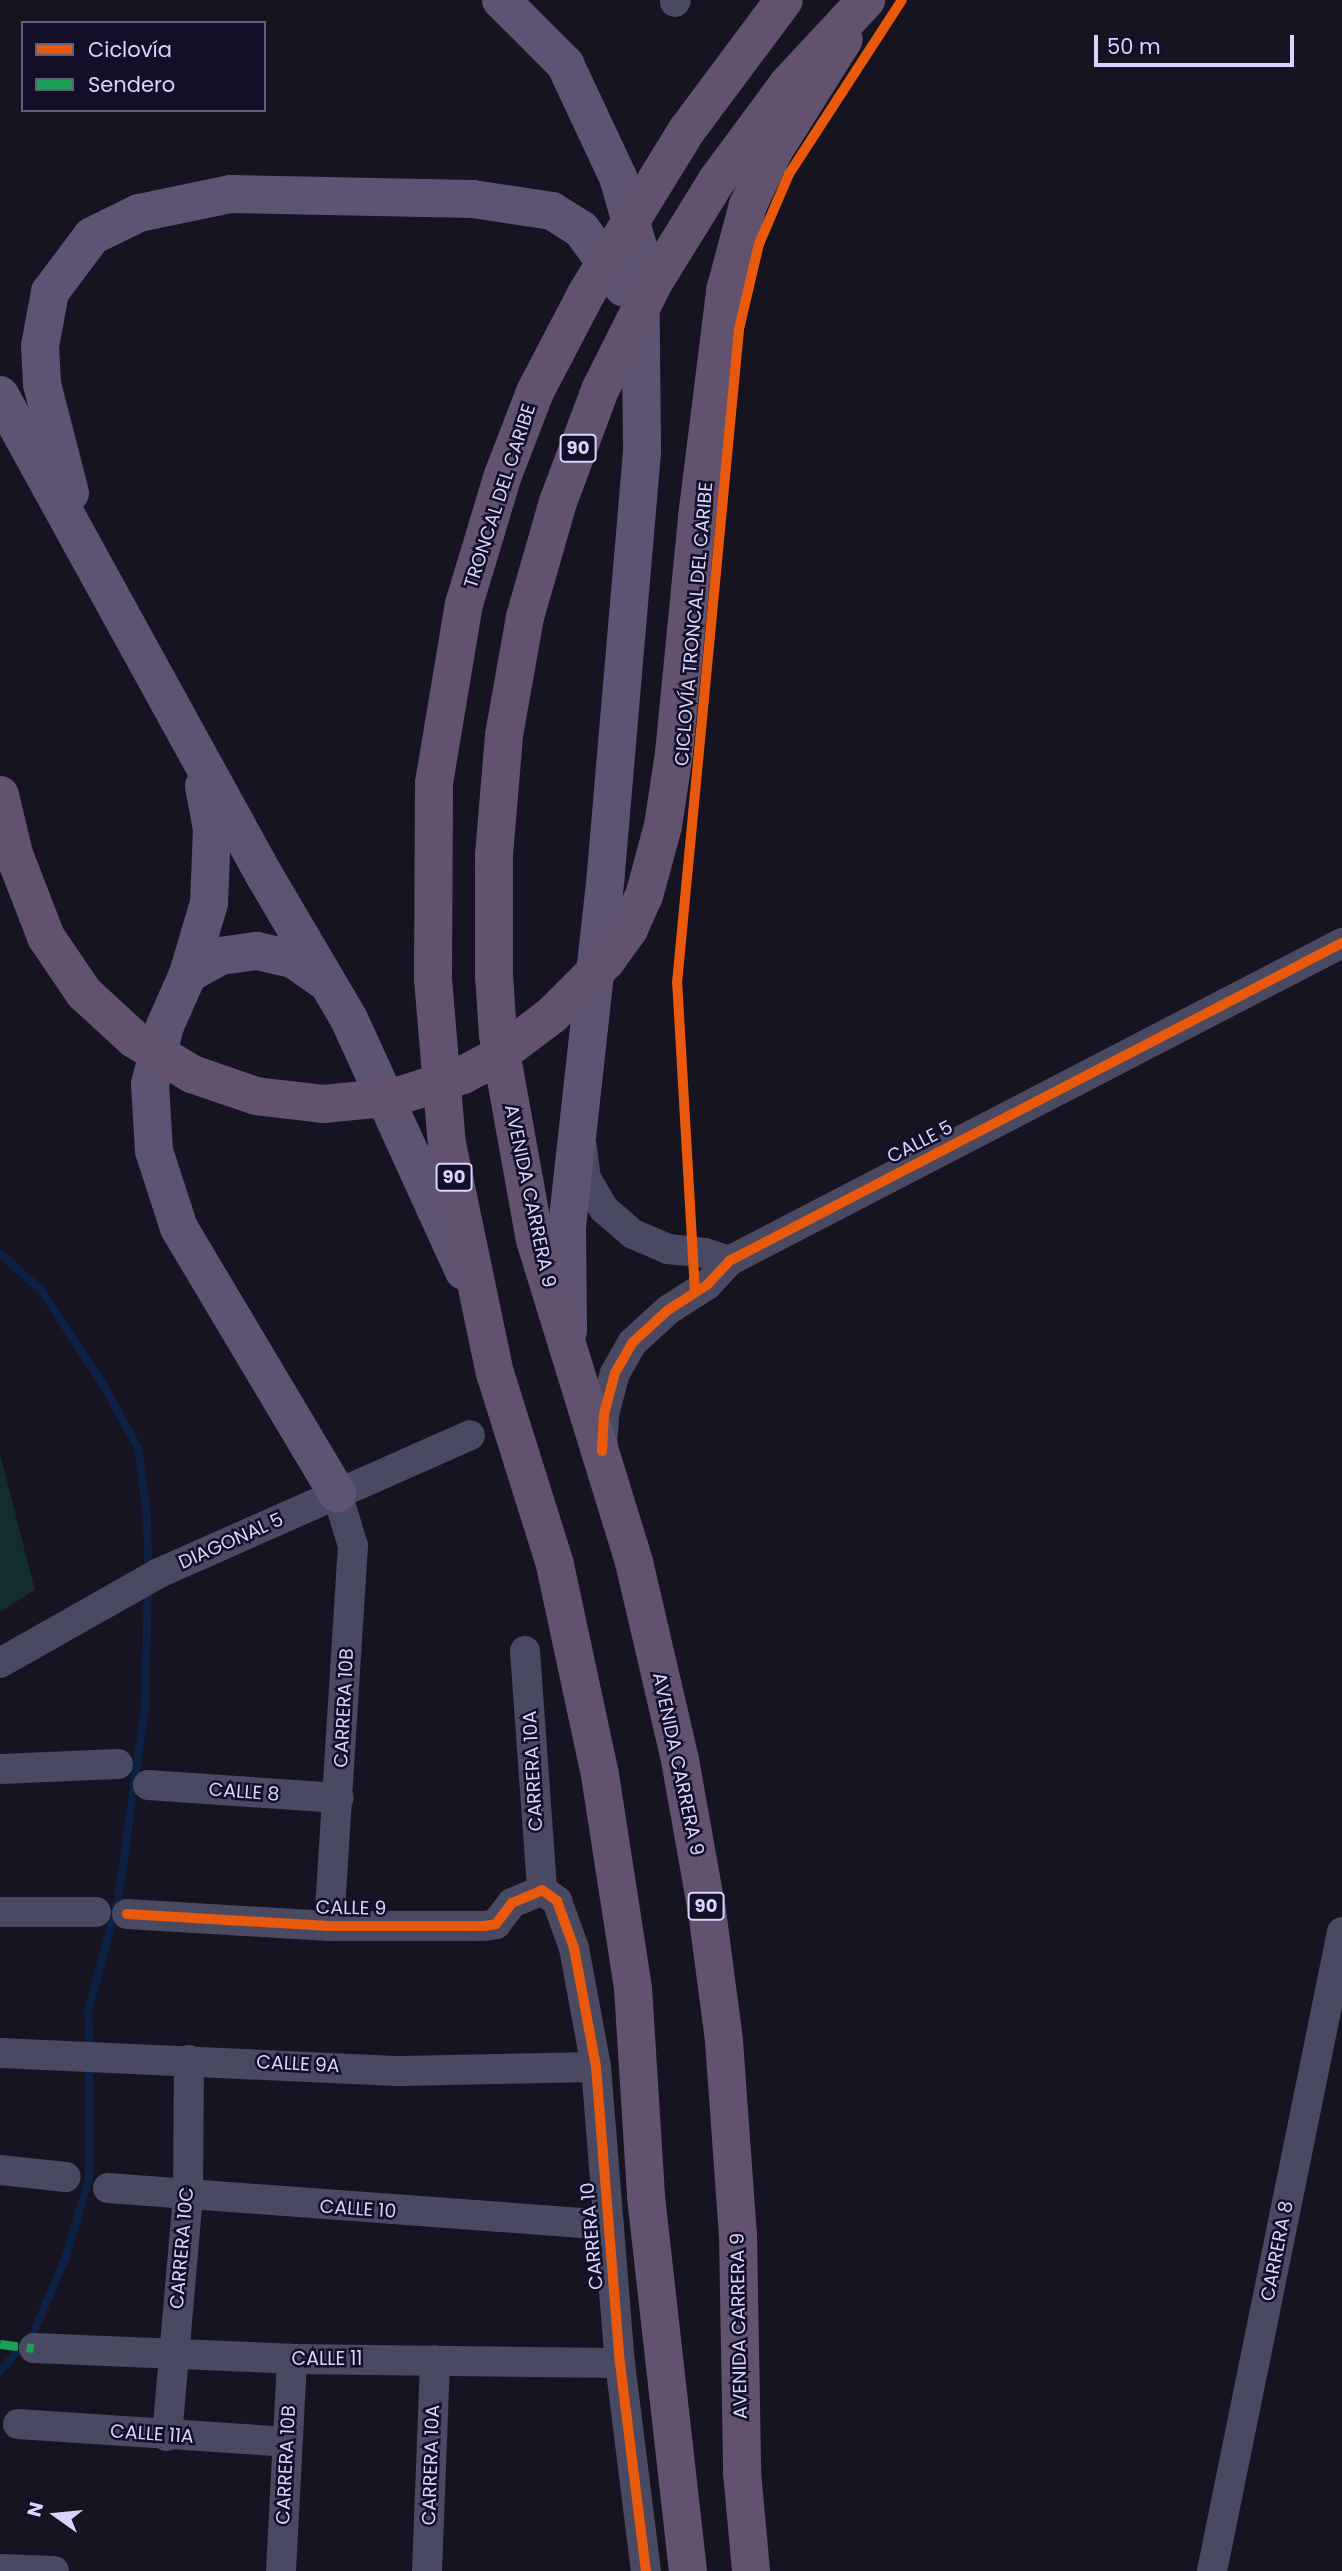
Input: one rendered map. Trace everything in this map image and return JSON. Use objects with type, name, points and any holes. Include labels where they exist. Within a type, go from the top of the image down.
[{"type":"highway","name":"TRONCAL DEL CARIBE","points":[[495,1373],[447,1144],[433,979],[436,770],[464,604],[503,475],[535,392],[586,294],[687,130],[784,0]]},
{"type":"highway","points":[[0,795],[13,854],[46,937],[92,1001],[162,1058],[192,1074],[256,1096],[323,1104],[395,1097],[463,1075],[525,1038],[606,961],[629,929],[645,896],[663,826],[725,291],[748,205],[773,152],[868,0]]},
{"type":"highway","name":"AVENIDA CARRERA 9","points":[[751,2571],[742,2472],[738,2234],[724,2041],[709,1924],[680,1760],[602,1451],[569,1357],[535,1240],[498,1035],[494,975],[494,855],[504,735],[525,617],[558,502],[600,390],[660,271],[716,180],[788,84],[868,0]]},
{"type":"highway","name":"90","points":[[495,1373],[555,1565],[600,1775],[634,1989],[646,2197],[688,2571]]},
{"type":"main road","points":[[505,3],[565,64],[618,177],[640,254],[642,452],[606,874],[577,1112],[567,1229],[569,1357]]},
{"type":"main road","points":[[84,549],[42,384],[40,346],[50,292],[92,236],[139,213],[231,194],[473,199],[552,211],[581,229],[640,316]]},
{"type":"main road","points":[[0,396],[323,980],[349,1019],[459,1256],[495,1373]]},
{"type":"main road","points":[[199,758],[212,829],[209,891],[188,974],[165,1026],[150,1084],[154,1151],[179,1228],[337,1493]]},
{"type":"main road","points":[[188,974],[220,956],[257,951],[293,959],[323,980]]},
{"type":"street","name":"CALLE 5","points":[[602,1451],[609,1394],[632,1343],[668,1310],[707,1285],[729,1261],[1342,943]]},
{"type":"street","points":[[577,1112],[586,1178],[604,1209],[633,1234],[668,1249],[705,1252],[729,1261]]},
{"type":"street","name":"DIAGONAL 5","points":[[0,1663],[146,1580],[470,1434]]},
{"type":"street","name":"CARRERA 10B","points":[[329,1926],[353,1546],[337,1493]]},
{"type":"street","name":"CARRERA 10A","points":[[525,1651],[550,1895]]},
{"type":"street","points":[[0,1769],[118,1764]]},
{"type":"street","name":"CALLE 8","points":[[148,1785],[339,1798]]},
{"type":"street","name":"CALLE 9","points":[[127,1914],[329,1926],[496,1924],[512,1903],[550,1895]]},
{"type":"street","name":"CARRERA 10","points":[[550,1895],[574,1948],[596,2067],[620,2363],[646,2571]]},
{"type":"street","points":[[0,1912],[96,1912]]},
{"type":"street","name":"CARRERA 8","points":[[1212,2571],[1333,2020],[1342,1931]]},
{"type":"street","name":"CALLE 9A","points":[[0,2053],[401,2071],[596,2067]]},
{"type":"street","name":"CARRERA 10C","points":[[167,2437],[172,2354],[188,2197],[189,2060]]},
{"type":"street","points":[[0,2170],[66,2177]]},
{"type":"street","name":"CALLE 10","points":[[108,2188],[188,2197],[609,2225]]},
{"type":"street","name":"CALLE 11","points":[[34,2348],[292,2359],[620,2363]]},
{"type":"street","name":"CARRERA 10B","points":[[281,2571],[292,2359]]},
{"type":"street","name":"CARRERA 10A","points":[[427,2571],[435,2360]]},
{"type":"street","name":"CALLE 11A","points":[[18,2424],[167,2437],[287,2442]]},
{"type":"street","points":[[652,2571],[682,2522]]},
{"type":"street","points":[[0,2569],[54,2571]]},
{"type":"green space","points":[[0,1454],[35,1590],[0,1612]]},
{"type":"waterway","points":[[0,1253],[42,1291],[104,1386],[138,1448],[147,1516],[148,1570]]},
{"type":"waterway","points":[[89,2051],[88,2012],[118,1900],[145,1707],[148,1587]]},
{"type":"waterway","points":[[0,2371],[33,2334],[65,2259],[89,2179],[89,2064]]},
{"type":"marked path","points":[[0,2344],[34,2348]]},
{"type":"cycle path","name":"CICLOVÍA TRONCAL DEL CARIBE","points":[[695,1292],[677,983],[739,329],[759,244],[789,174],[902,0]]},
{"type":"cycle path","points":[[602,1451],[604,1414],[615,1373],[632,1343],[668,1310],[707,1285],[729,1261],[1342,943]]},
{"type":"cycle path","points":[[127,1914],[329,1926],[484,1926],[496,1924],[512,1903],[542,1890],[557,1901],[574,1948],[596,2067],[620,2363],[646,2571]]}]
